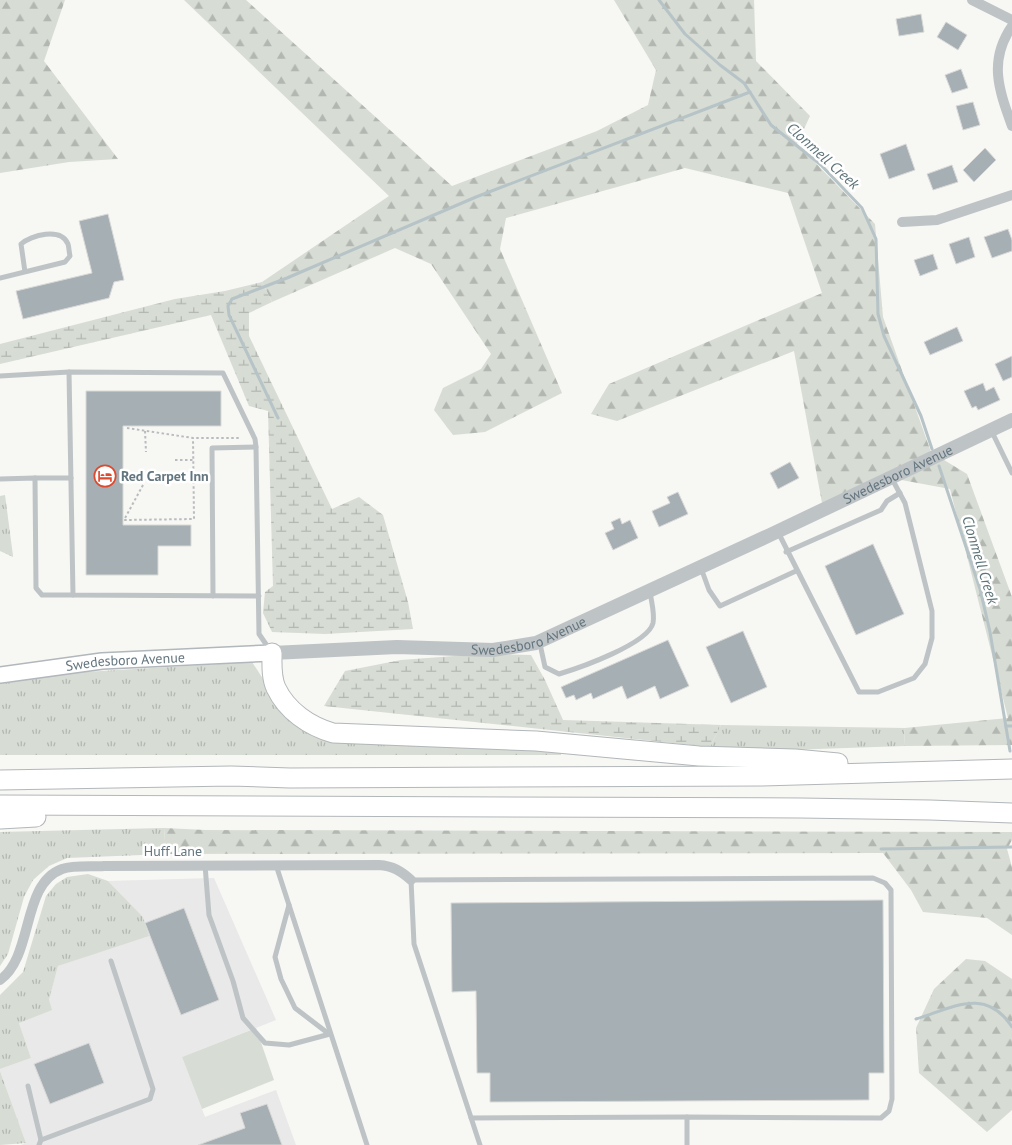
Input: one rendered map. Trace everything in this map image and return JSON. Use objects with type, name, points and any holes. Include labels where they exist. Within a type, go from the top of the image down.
[{"type":"highway","points":[[272,653],[272,672],[276,688],[290,708],[309,724],[333,733],[536,741],[699,756],[795,759],[919,770]]},
{"type":"highway","points":[[0,780],[231,776],[636,777],[1012,769]]},
{"type":"highway","points":[[0,805],[911,809],[1012,813]]},
{"type":"highway","points":[[0,819],[240,805]]},
{"type":"main road","name":"Swedesboro Avenue","points":[[0,675],[102,661],[272,653]]},
{"type":"street","points":[[972,0],[1012,20]]},
{"type":"street","points":[[1012,26],[1001,45],[998,77],[1012,126]]},
{"type":"street","points":[[902,222],[937,220],[1012,195]]},
{"type":"street","name":"Swedesboro Avenue","points":[[272,653],[397,647],[493,650],[515,648],[540,641],[701,568],[1012,420]]},
{"type":"street","name":"Huff Lane","points":[[0,980],[7,975],[22,945],[32,909],[44,882],[62,869],[104,866],[276,864],[390,866],[402,872],[411,880]]},
{"type":"lane","points":[[0,278],[25,272],[66,262],[70,256],[68,242],[54,234],[26,240],[21,244],[25,272]]},
{"type":"lane","points":[[0,376],[70,372],[223,373],[256,438],[259,634],[272,653]]},
{"type":"lane","points":[[70,372],[73,595]]},
{"type":"lane","points":[[991,430],[1012,473]]},
{"type":"lane","points":[[213,596],[212,448],[256,447]]},
{"type":"lane","points":[[777,532],[859,692],[878,692],[914,678],[925,664],[932,638],[932,610],[905,503],[891,477]]},
{"type":"lane","points":[[35,478],[36,588],[42,595],[259,596]]},
{"type":"lane","points":[[0,479],[71,478]]},
{"type":"lane","points":[[786,552],[881,510],[887,501],[900,494]]},
{"type":"lane","points":[[701,568],[709,590],[720,606],[796,571]]},
{"type":"lane","points":[[540,641],[545,668],[559,674],[591,665],[647,634],[653,622],[650,590]]},
{"type":"lane","points":[[276,864],[367,1145]]},
{"type":"lane","points":[[205,865],[209,915],[233,982],[243,1018],[266,1043],[289,1045],[330,1034]]},
{"type":"lane","points":[[471,1118],[881,1118],[890,1111],[892,1099],[891,890],[885,883],[873,878],[411,880],[414,944],[471,1118],[480,1145]]},
{"type":"lane","points":[[289,905],[276,957],[281,979],[295,1008],[330,1034]]},
{"type":"lane","points":[[28,1086],[40,1143],[150,1099],[153,1090],[111,961]]},
{"type":"lane","points":[[687,1117],[687,1145]]},
{"type":"path","points":[[127,428],[193,438],[239,438]]},
{"type":"path","points":[[145,431],[146,452]]},
{"type":"path","points":[[143,485],[124,520],[194,519],[193,438]]},
{"type":"path","points":[[175,460],[193,460]]},
{"type":"shaded area","points":[[214,878],[276,1020],[182,1057],[205,1117],[276,1090],[296,1145],[21,1145],[26,1143],[0,1071],[0,1069],[31,1058],[19,1023],[49,1000],[58,966],[148,935],[143,917],[108,881]]},
{"type":"green space","points":[[0,0],[65,0],[44,61],[118,159],[69,162],[0,173]]},
{"type":"green space","points":[[184,0],[246,0],[452,186],[597,131],[648,105],[656,70],[614,0],[754,0],[756,61],[810,116],[797,144],[875,224],[883,317],[931,452],[967,474],[1012,597],[1012,745],[904,746],[905,728],[1008,718],[950,489],[880,476],[822,503],[794,351],[617,421],[591,414],[609,384],[822,293],[788,193],[685,168],[506,218],[500,249],[562,393],[485,432],[453,435],[434,410],[443,388],[481,369],[491,354],[431,264],[395,248],[272,302],[262,282],[389,196]]},
{"type":"green space","points":[[262,282],[272,302],[249,313],[249,336],[332,509],[359,497],[383,515],[408,602],[413,629],[325,634],[272,632],[263,613],[265,592],[273,586],[268,411],[249,406],[211,315],[0,364],[0,344],[175,299],[225,291]]},
{"type":"green space","points":[[5,495],[13,557],[0,551],[0,496]]},
{"type":"green space","points":[[481,654],[531,655],[545,680],[563,720],[721,725],[710,747],[324,706],[345,671],[401,660]]},
{"type":"green space","points":[[252,662],[278,702],[295,720],[561,747],[561,755],[0,755],[0,684],[68,673]]},
{"type":"green space","points":[[721,725],[905,728],[904,746],[788,750],[710,747]]},
{"type":"green space","points":[[164,828],[166,854],[67,858],[49,866],[33,880],[24,897],[8,954],[0,966],[0,832]]},
{"type":"green space","points":[[164,828],[205,830],[1012,832],[1012,840],[1007,849],[1012,867],[1012,935],[987,918],[923,912],[911,890],[883,853],[166,854]]},
{"type":"green space","points":[[88,874],[108,881],[143,917],[149,936],[58,966],[49,1000],[52,1010],[19,1023],[31,1058],[0,1069],[0,995],[23,972],[46,896],[56,884],[67,877]]},
{"type":"green space","points":[[966,959],[985,961],[1012,979],[1012,1110],[987,1132],[919,1073],[916,1028],[934,989]]},
{"type":"green space","points":[[256,1028],[274,1080],[202,1109],[182,1057]]},
{"type":"green space","points":[[0,1071],[26,1143],[0,1145]]},
{"type":"building","points":[[921,14],[924,32],[899,36],[896,19]]},
{"type":"building","points":[[946,22],[967,35],[958,50],[937,37]]},
{"type":"building","points":[[961,69],[968,88],[952,93],[945,75]]},
{"type":"building","points":[[973,102],[980,125],[963,130],[956,106]]},
{"type":"building","points":[[906,144],[915,170],[889,179],[880,154]]},
{"type":"building","points":[[985,148],[996,160],[974,182],[963,170]]},
{"type":"building","points":[[952,165],[958,182],[933,190],[927,174]]},
{"type":"building","points":[[108,214],[124,280],[114,282],[109,298],[23,319],[16,291],[92,273],[79,221]]},
{"type":"building","points":[[1008,229],[1012,240],[1012,251],[992,258],[984,237]]},
{"type":"building","points":[[969,237],[975,257],[956,264],[949,244]]},
{"type":"building","points":[[933,254],[938,269],[920,276],[914,260]]},
{"type":"building","points":[[957,327],[963,341],[930,355],[924,342]]},
{"type":"building","points":[[1012,356],[1012,377],[1003,381],[995,364]]},
{"type":"building","points":[[983,383],[986,391],[994,387],[1000,400],[978,410],[976,406],[972,408],[964,391]]},
{"type":"building","name":"Red Carpet Inn","points":[[86,391],[221,391],[221,426],[123,426],[123,525],[191,525],[191,546],[158,546],[158,575],[86,575]]},
{"type":"building","points":[[790,462],[799,478],[778,489],[770,473]]},
{"type":"building","points":[[678,492],[688,514],[659,527],[652,511],[670,503],[667,497]]},
{"type":"building","points":[[620,518],[622,524],[630,520],[638,538],[613,550],[605,533],[614,529],[611,522]]},
{"type":"building","points":[[873,544],[904,614],[856,635],[825,566]]},
{"type":"building","points":[[743,631],[767,687],[731,703],[706,647]]},
{"type":"building","points":[[668,640],[689,686],[660,699],[655,686],[627,699],[622,686],[593,699],[591,693],[576,700],[574,695],[566,698],[561,687]]},
{"type":"building","points":[[883,900],[884,1073],[869,1073],[869,1100],[490,1102],[490,1073],[477,1073],[476,991],[452,992],[451,903]]},
{"type":"building","points":[[184,908],[219,1000],[181,1015],[145,923]]},
{"type":"building","points":[[89,1043],[104,1083],[50,1104],[34,1064]]},
{"type":"building","points":[[267,1104],[282,1145],[198,1145],[245,1128],[240,1113]]},
{"type":"waterway","name":"Clonmell Creek","points":[[659,0],[685,34],[744,83],[771,125],[821,165],[862,208],[876,239],[878,314],[884,336],[921,416],[932,449]]},
{"type":"waterway","points":[[278,418],[229,315],[228,306],[232,299],[287,278],[476,197],[750,92]]},
{"type":"waterway","name":"Clonmell Creek","points":[[939,466],[980,589],[990,632],[1010,751]]},
{"type":"waterway","name":"Clonmell Creek","points":[[1006,726],[1012,726]]},
{"type":"waterway","points":[[881,849],[1012,847]]},
{"type":"waterway","points":[[916,1019],[955,1006],[980,1004],[991,1007],[1002,1014],[1012,1027]]},
{"type":"place","name":"Red Carpet Inn","points":[[105,476]]}]
